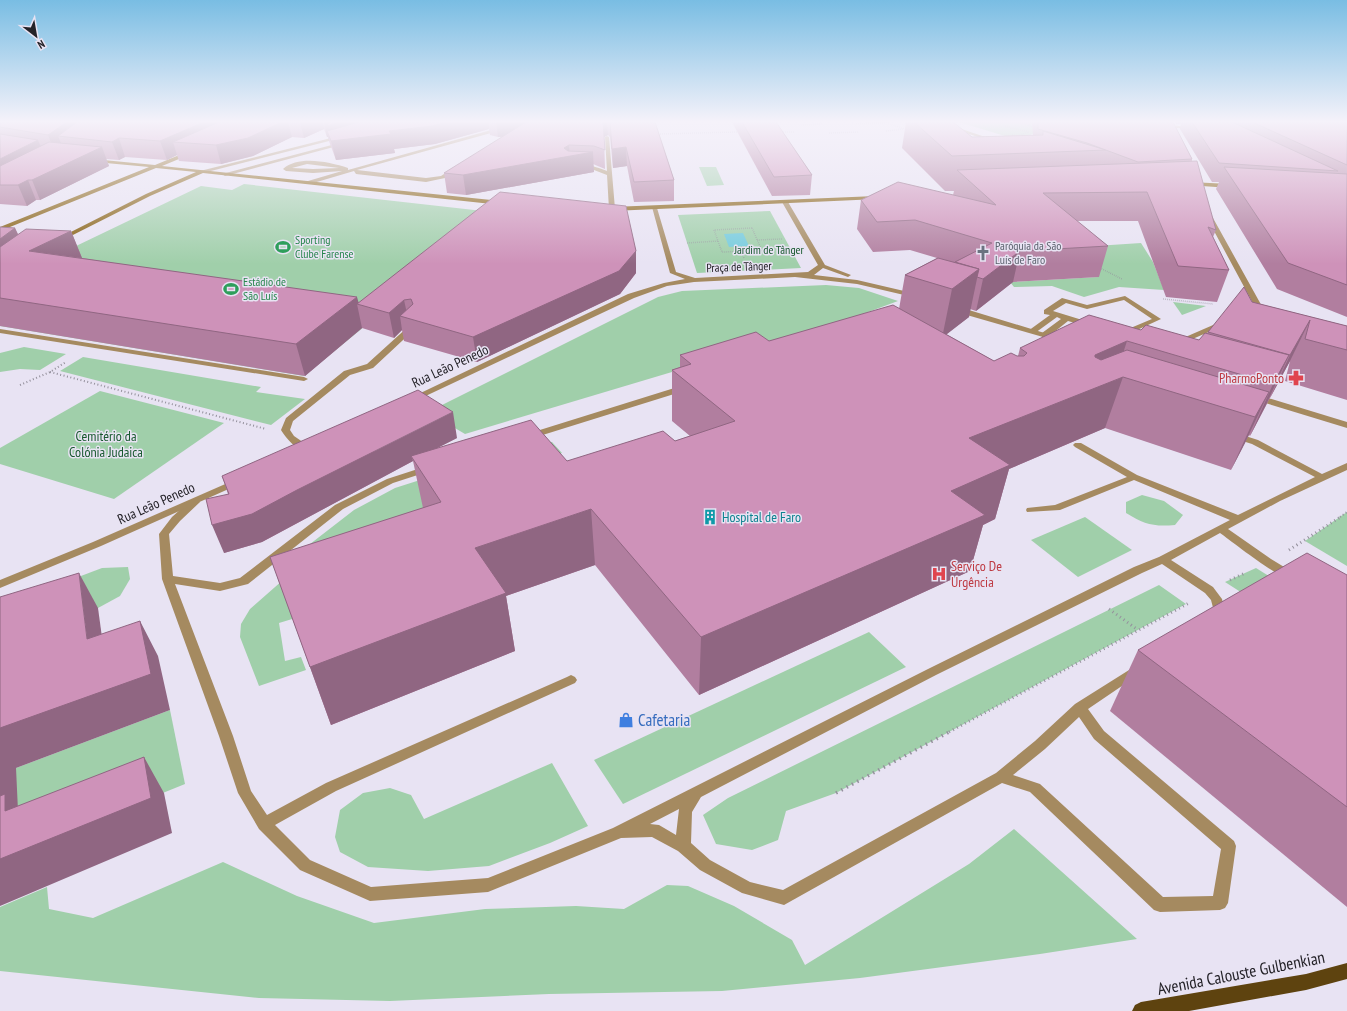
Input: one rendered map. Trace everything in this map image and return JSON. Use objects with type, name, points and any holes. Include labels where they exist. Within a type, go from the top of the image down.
[{"type":"main road","name":"Avenida Calouste Gulbenkian","points":[[1141,1011],[1306,982],[1347,971]]},
{"type":"street","points":[[0,229],[152,169]]},
{"type":"street","points":[[183,169],[506,203]]},
{"type":"street","points":[[57,241],[148,195],[210,169]]},
{"type":"street","points":[[225,174],[244,169]]},
{"type":"street","points":[[288,169],[313,171],[349,170]]},
{"type":"street","points":[[345,169],[426,180],[443,177],[455,169]]},
{"type":"street","points":[[310,182],[352,169]]},
{"type":"street","points":[[598,169],[610,174]]},
{"type":"street","points":[[610,169],[612,209]]},
{"type":"street","points":[[1194,190],[1188,182],[1236,186]]},
{"type":"street","points":[[605,209],[881,198]]},
{"type":"street","points":[[785,202],[822,266],[876,285],[921,298]]},
{"type":"street","name":"Praça de Tânger","points":[[654,208],[673,273],[694,280],[798,276],[810,274],[822,266]]},
{"type":"street","points":[[1205,211],[1260,310],[1244,316]]},
{"type":"street","points":[[798,276],[844,278],[876,285]]},
{"type":"street","name":"Rua Leão Penedo","points":[[400,405],[632,296],[666,284],[694,280]]},
{"type":"street","points":[[1095,326],[1047,312],[1065,300],[1087,307],[1125,298],[1157,319],[1123,334],[1116,332]]},
{"type":"street","points":[[950,307],[1067,341]]},
{"type":"street","points":[[1032,331],[1055,315]]},
{"type":"street","points":[[1045,335],[1067,318]]},
{"type":"street","points":[[1171,346],[1233,320]]},
{"type":"street","points":[[307,449],[291,438],[285,430],[289,420],[348,373],[370,366],[413,327]]},
{"type":"street","points":[[0,331],[304,379]]},
{"type":"street","points":[[519,440],[690,386]]},
{"type":"street","points":[[1246,394],[1347,425]]},
{"type":"street","points":[[1226,432],[1255,442],[1321,477]]},
{"type":"street","points":[[1078,445],[1134,477],[1238,519]]},
{"type":"street","points":[[168,579],[220,587],[244,581],[339,507],[390,480],[436,466]]},
{"type":"street","points":[[194,502],[176,519],[164,534],[168,579],[226,736],[245,793],[264,824],[305,865],[370,894],[488,885],[618,833],[999,638],[1138,570],[1163,560],[1220,528],[1321,477],[1347,466]]},
{"type":"street","name":"Rua Leão Penedo","points":[[0,584],[194,502],[251,475]]},
{"type":"street","points":[[1031,510],[1056,508],[1082,499],[1134,477]]},
{"type":"street","points":[[1220,528],[1267,562],[1298,579]]},
{"type":"street","points":[[1163,560],[1208,590],[1216,599],[1220,618],[1207,626]]},
{"type":"street","points":[[618,833],[654,830],[683,846],[705,865],[747,888],[784,898],[1001,777],[1080,708],[1148,663]]},
{"type":"street","points":[[264,824],[331,787],[571,680]]},
{"type":"street","points":[[1001,777],[1035,788],[1160,905],[1220,903],[1229,846],[1099,735],[1080,708]]},
{"type":"street","points":[[683,846],[685,811],[698,791]]},
{"type":"path","points":[[752,228],[757,240],[762,251],[722,252],[714,230],[752,228]]},
{"type":"path","points":[[757,240],[785,238]]},
{"type":"path","points":[[690,250],[687,243],[718,241]]},
{"type":"path","points":[[741,252],[746,264]]},
{"type":"path","points":[[1094,265],[1128,282]]},
{"type":"path","points":[[1162,299],[1215,305]]},
{"type":"path","points":[[20,385],[50,372],[72,358]]},
{"type":"path","points":[[50,372],[266,429],[285,430]]},
{"type":"path","points":[[836,794],[1138,630],[1208,590],[1267,562],[1305,541],[1347,512]]},
{"type":"path","points":[[1110,610],[1138,630]]},
{"type":"green space","points":[[700,169],[717,169],[724,185],[707,186]]},
{"type":"green space","name":"Estádio de São Luís","points":[[244,184],[492,212],[370,322],[304,376],[0,326],[0,300],[24,271],[201,186],[232,190]]},
{"type":"green space","name":"Jardim de Tânger","points":[[770,211],[801,268],[697,273],[678,215]]},
{"type":"green space","points":[[1141,243],[1153,262],[1164,290],[1119,287],[1084,297],[1052,286],[1014,287],[1010,282],[1098,277],[1065,248]]},
{"type":"green space","points":[[826,285],[859,288],[898,301],[852,318],[465,434],[428,412],[658,297],[682,291]]},
{"type":"green space","points":[[1173,302],[1206,306],[1182,315]]},
{"type":"green space","points":[[24,347],[66,354],[40,370],[20,369],[0,372],[0,353]]},
{"type":"green space","points":[[83,357],[261,387],[256,392],[305,399],[271,425],[60,371]]},
{"type":"green space","name":"Cemitério da Colónia Judaica","points":[[100,391],[224,423],[114,499],[0,464],[0,448]]},
{"type":"green space","points":[[539,442],[552,442],[562,453],[531,464],[312,613],[279,623],[285,661],[301,657],[306,670],[259,686],[240,637],[241,624],[250,609],[283,580],[292,558],[354,510],[395,488]]},
{"type":"green space","points":[[1142,495],[1164,501],[1183,515],[1175,525],[1161,526],[1138,520],[1126,513],[1126,502]]},
{"type":"green space","points":[[1347,512],[1347,566],[1305,541]]},
{"type":"green space","points":[[1085,517],[1132,550],[1078,577],[1031,540]]},
{"type":"green space","points":[[128,567],[130,579],[120,596],[98,608],[7,604],[102,568]]},
{"type":"green space","points":[[1256,568],[1291,590],[1261,605],[1225,582]]},
{"type":"green space","points":[[1159,585],[1186,604],[836,793],[786,811],[778,840],[752,850],[716,844],[703,815],[728,798]]},
{"type":"green space","points":[[869,632],[906,667],[623,804],[594,760]]},
{"type":"green space","points":[[170,710],[185,784],[32,846],[0,803],[16,768]]},
{"type":"green space","points":[[552,763],[588,826],[550,843],[489,866],[428,871],[368,867],[340,852],[335,837],[340,810],[363,793],[390,788],[411,795],[424,819]]},
{"type":"green space","points":[[1014,829],[1137,939],[1040,954],[860,978],[722,991],[549,994],[390,1001],[259,998],[0,971],[0,907],[47,887],[49,909],[93,918],[223,862],[297,896],[374,923],[485,909],[576,906],[624,909],[667,885],[688,886],[734,906],[792,940],[805,965],[969,864]]},
{"type":"water","points":[[743,233],[749,246],[729,247],[724,234]]},
{"type":"building","points":[[0,169],[55,169],[18,185],[0,185]]},
{"type":"building","points":[[450,169],[496,169],[463,175],[444,173]]},
{"type":"building","points":[[631,169],[670,169],[674,180],[634,182]]},
{"type":"building","points":[[769,169],[808,169],[812,175],[774,177]]},
{"type":"building","points":[[1199,169],[1216,230],[1208,227],[1229,270],[1178,266],[1147,192],[1043,193],[1108,246],[1020,251],[983,279],[977,277],[979,269],[955,262],[992,243],[915,220],[877,222],[861,200],[898,182],[996,205],[957,170]]},
{"type":"building","points":[[1225,169],[1262,169],[1347,174],[1347,285],[1288,263]]},
{"type":"building","points":[[1311,169],[1334,169],[1338,171]]},
{"type":"building","points":[[500,192],[626,206],[636,251],[619,271],[473,337],[400,316],[413,304],[411,299],[404,300],[389,313],[357,304]]},
{"type":"building","points":[[0,227],[15,228],[0,239]]},
{"type":"building","points":[[26,229],[71,231],[29,251],[357,297],[296,344],[0,298],[0,247]]},
{"type":"building","points":[[938,258],[979,269],[952,289],[905,275]]},
{"type":"building","points":[[1244,287],[1252,302],[1347,326],[1347,350],[1305,339],[1310,320],[1290,355],[1208,332]]},
{"type":"building","points":[[893,305],[994,361],[1011,353],[1017,356],[1024,356],[1027,353],[1020,348],[1089,315],[1141,330],[1146,325],[1199,340],[1205,333],[1289,355],[1273,384],[1127,341],[1095,355],[1095,357],[1101,360],[1127,350],[1269,392],[1255,417],[1123,377],[969,438],[1010,465],[951,491],[985,515],[701,637],[591,509],[475,548],[506,593],[310,667],[270,557],[441,502],[411,456],[531,420],[567,461],[663,431],[675,441],[735,421],[672,370],[691,364],[680,355],[756,332],[769,341]]},
{"type":"building","points":[[418,390],[453,412],[252,514],[212,525],[206,499],[229,494],[222,476]]},
{"type":"building","points":[[1307,553],[1347,575],[1347,807],[1138,650]]},
{"type":"building","points":[[79,573],[87,639],[140,621],[151,674],[0,728],[0,597]]},
{"type":"building","points":[[144,757],[151,798],[0,859],[0,796],[5,794],[5,811]]},
{"type":"place","name":"Sporting Clube Farense","points":[[283,247]]},
{"type":"place","name":"Paróquia da São Luís de Faro","points":[[983,253]]},
{"type":"place","name":"Estádio de São Luís","points":[[231,289]]},
{"type":"place","name":"PharmoPonto","points":[[1296,378]]},
{"type":"place","name":"Hospital de Faro","points":[[710,517]]},
{"type":"place","name":"Serviço De Urgência","points":[[939,574]]},
{"type":"place","name":"Cafetaria","points":[[626,720]]}]
